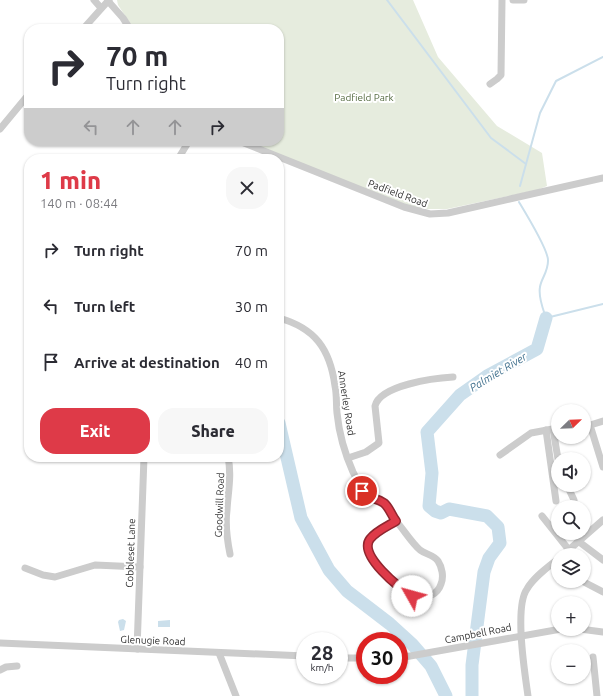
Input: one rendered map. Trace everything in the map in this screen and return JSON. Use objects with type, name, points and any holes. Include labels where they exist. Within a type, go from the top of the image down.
[{"type":"street","points":[[94,0],[101,8]]},
{"type":"street","points":[[490,84],[497,80],[501,75],[502,0]]},
{"type":"street","points":[[513,0],[524,0]]},
{"type":"street","points":[[87,24],[108,1],[127,24]]},
{"type":"street","points":[[0,129],[24,100]]},
{"type":"street","name":"Padfield Road","points":[[252,146],[272,154]]},
{"type":"street","name":"Padfield Road","points":[[284,159],[404,207],[430,214],[448,213],[603,178]]},
{"type":"street","name":"Annerley Road","points":[[284,320],[307,330],[317,338],[324,350],[332,370],[337,414],[348,458],[362,491],[368,497],[383,502],[396,521]]},
{"type":"street","points":[[348,458],[366,452],[379,443],[375,406],[376,401],[408,384],[453,377]]},
{"type":"street","points":[[591,425],[603,421]]},
{"type":"street","points":[[500,455],[523,437],[537,431],[551,429]]},
{"type":"street","points":[[591,436],[603,467]]},
{"type":"street","points":[[553,444],[556,500]]},
{"type":"street","name":"Cobbleset Lane","points":[[136,649],[144,462]]},
{"type":"street","name":"Goodwill Road","points":[[229,462],[230,481],[226,529],[230,554]]},
{"type":"street","points":[[570,492],[574,500]]},
{"type":"street","points":[[542,516],[567,548]]},
{"type":"street","points":[[396,521],[418,549],[432,556],[439,562],[442,573],[442,581],[439,590],[431,596],[421,598],[408,594],[387,576],[374,561],[371,555],[368,548],[370,539],[396,521]]},
{"type":"street","points":[[591,528],[602,524]]},
{"type":"street","points":[[571,548],[578,541],[603,560]]},
{"type":"street","points":[[25,568],[44,575],[55,577],[95,565],[140,567]]},
{"type":"street","points":[[528,696],[521,635],[522,604],[526,590],[533,581],[551,566]]},
{"type":"street","points":[[591,586],[603,592]]},
{"type":"street","name":"Campbell Road","points":[[408,657],[488,641],[551,630]]},
{"type":"street","points":[[591,630],[603,632]]},
{"type":"street","name":"Glenugie Road","points":[[0,643],[296,656]]},
{"type":"street","points":[[219,653],[236,696]]},
{"type":"street","points":[[593,657],[597,696]]},
{"type":"street","points":[[0,670],[6,667],[17,666]]},
{"type":"green space","name":"Padfield Park","points":[[117,0],[413,0],[438,57],[497,126],[542,153],[547,186],[537,190],[447,209],[424,209],[405,205],[284,156],[284,154],[278,154],[258,146],[284,146],[284,24],[131,24],[118,5]]},
{"type":"water","points":[[123,619],[126,621],[124,630],[120,631],[118,622],[119,620]]},
{"type":"water","points":[[170,620],[170,627],[158,627],[158,621]]},
{"type":"waterway","points":[[387,0],[491,138],[526,164]]},
{"type":"waterway","name":"Palmiet River","points":[[520,186],[540,113],[556,81],[603,57]]},
{"type":"waterway","name":"Palmiet River","points":[[519,202],[545,249],[547,256],[548,265],[540,291],[541,303],[546,318],[603,304]]},
{"type":"waterway","name":"Palmiet River","points":[[472,696],[472,665],[484,572],[489,558],[500,543],[498,527],[487,516],[449,509],[441,513],[435,511],[429,506],[432,473],[427,432],[460,395],[487,376],[537,349],[546,318]]},
{"type":"waterway","name":"Palmiet River","points":[[284,445],[301,518],[329,570],[347,591],[390,624],[412,644],[431,666],[446,696]]},
{"type":"route","points":[[362,491],[368,497],[383,502],[396,521],[370,539],[368,548],[371,555],[374,561],[387,576],[412,596]]}]
